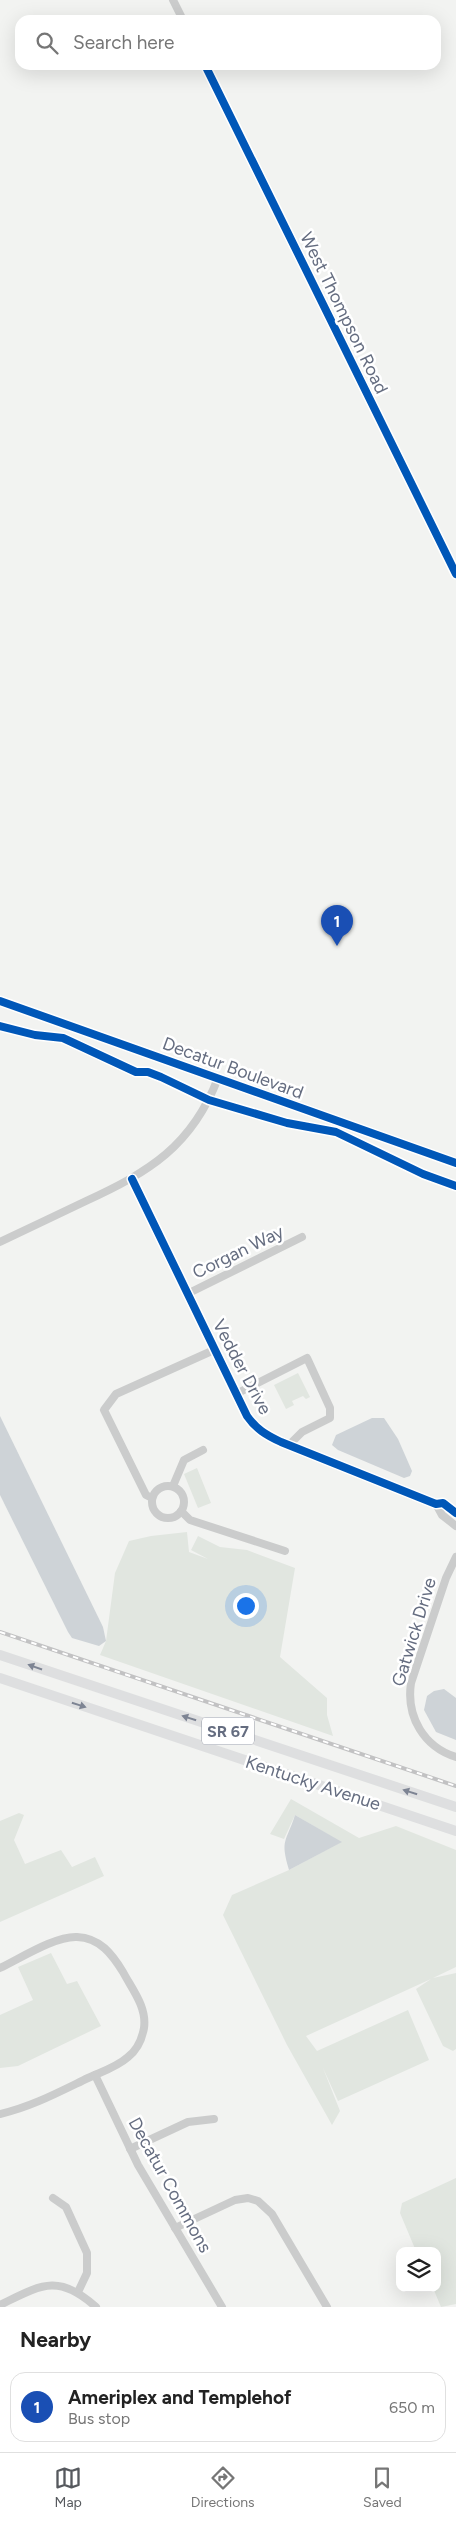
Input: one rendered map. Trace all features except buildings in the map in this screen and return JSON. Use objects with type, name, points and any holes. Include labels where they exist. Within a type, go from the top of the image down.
[{"type":"main road","name":"Kentucky Avenue","points":[[0,1655],[456,1807]]},
{"type":"main road","name":"Kentucky Avenue","points":[[0,1678],[456,1831]]},
{"type":"street","points":[[173,0],[180,15]]},
{"type":"street","name":"West Thompson Road","points":[[207,70],[456,574]]},
{"type":"street","name":"Decatur Boulevard","points":[[0,1001],[456,1163]]},
{"type":"street","points":[[0,1242],[132,1179],[164,1158],[181,1141],[200,1115],[218,1078]]},
{"type":"street","name":"Vedder Drive","points":[[132,1179],[214,1350],[253,1424],[264,1434],[289,1445],[436,1504],[443,1503],[456,1513]]},
{"type":"street","name":"Corgan Way","points":[[187,1294],[302,1237]]},
{"type":"street","points":[[152,1498],[146,1495],[104,1410],[116,1394],[214,1350]]},
{"type":"street","points":[[236,1394],[307,1358],[330,1408],[330,1418],[302,1432],[289,1445]]},
{"type":"street","points":[[173,1486],[184,1460],[203,1450]]},
{"type":"street","points":[[163,1486],[173,1486],[184,1497],[181,1511],[174,1517],[159,1515],[153,1508],[152,1498],[163,1486]]},
{"type":"street","name":"Vedder Drive","points":[[436,1504],[442,1515],[456,1526]]},
{"type":"street","points":[[181,1511],[190,1520],[285,1551]]},
{"type":"street","name":"Gatwick Drive","points":[[456,1556],[446,1578],[412,1683],[410,1697],[415,1723],[424,1736],[435,1747],[456,1757]]},
{"type":"street","points":[[0,1968],[64,1938],[88,1939],[101,1945],[114,1958],[142,2007],[144,2021],[142,2036],[136,2048],[127,2058],[33,2104],[0,2114]]},
{"type":"street","name":"Decatur Commons","points":[[95,2075],[130,2149],[222,2307]]},
{"type":"street","points":[[130,2149],[188,2122],[214,2119]]},
{"type":"street","points":[[53,2198],[66,2207],[87,2253],[87,2273],[78,2292]]},
{"type":"street","points":[[175,2228],[235,2200],[248,2198],[258,2201],[272,2214],[327,2307]]},
{"type":"street","points":[[0,2304],[44,2285],[60,2285],[78,2292],[96,2307]]},
{"type":"shaded area","points":[[298,1373],[310,1397],[306,1399],[303,1396],[292,1401],[294,1405],[286,1409],[274,1385]]},
{"type":"shaded area","points":[[0,1416],[103,1627],[106,1641],[99,1646],[72,1638],[68,1632],[0,1495]]},
{"type":"shaded area","points":[[372,1418],[384,1418],[398,1439],[412,1471],[410,1476],[404,1478],[338,1450],[332,1445],[336,1435]]},
{"type":"shaded area","points":[[197,1468],[211,1503],[198,1508],[184,1474]]},
{"type":"shaded area","points":[[187,1532],[189,1552],[208,1559],[191,1550],[198,1536],[220,1547],[247,1550],[295,1568],[280,1657],[327,1698],[327,1715],[333,1736],[100,1655],[106,1641],[115,1573],[129,1541],[151,1536]]},
{"type":"shaded area","points":[[444,1689],[456,1698],[456,1740],[436,1732],[424,1710],[427,1696],[434,1691]]},
{"type":"shaded area","points":[[291,1799],[359,1838],[396,1826],[456,1850],[456,1967],[433,1978],[456,1973],[456,2049],[453,2051],[443,2046],[416,1989],[431,1979],[306,2036],[317,2051],[408,2010],[429,2060],[338,2101],[323,2068],[340,2111],[332,2125],[287,2045],[223,1915],[232,1895],[289,1870],[341,1842],[295,1815],[284,1839],[270,1834]]},
{"type":"shaded area","points":[[19,1813],[24,1815],[14,1840],[25,1864],[61,1850],[72,1867],[95,1857],[104,1876],[0,1922],[0,1821]]},
{"type":"shaded area","points":[[295,1815],[342,1842],[289,1870],[285,1852],[285,1841]]},
{"type":"shaded area","points":[[51,1953],[67,1984],[77,1981],[101,2026],[18,2066],[0,2068],[0,2015],[33,2000],[18,1967]]},
{"type":"shaded area","points":[[456,2178],[456,2304],[441,2307],[435,2292],[441,2292],[441,2247],[414,2247],[400,2213],[402,2203]]},
{"type":"railway","points":[[0,1632],[456,1786]]},
{"type":"cycle path","points":[[207,70],[456,574]]},
{"type":"cycle path","points":[[0,1001],[456,1163]]},
{"type":"cycle path","points":[[0,1026],[35,1035],[63,1038],[136,1072],[148,1072],[209,1100],[287,1123],[336,1132],[423,1174],[456,1186]]},
{"type":"cycle path","points":[[132,1179],[247,1416],[254,1425],[281,1442],[436,1504],[443,1503],[456,1513]]},
{"type":"place","name":"Ameriplex and Templehof","points":[[337,946]]}]
